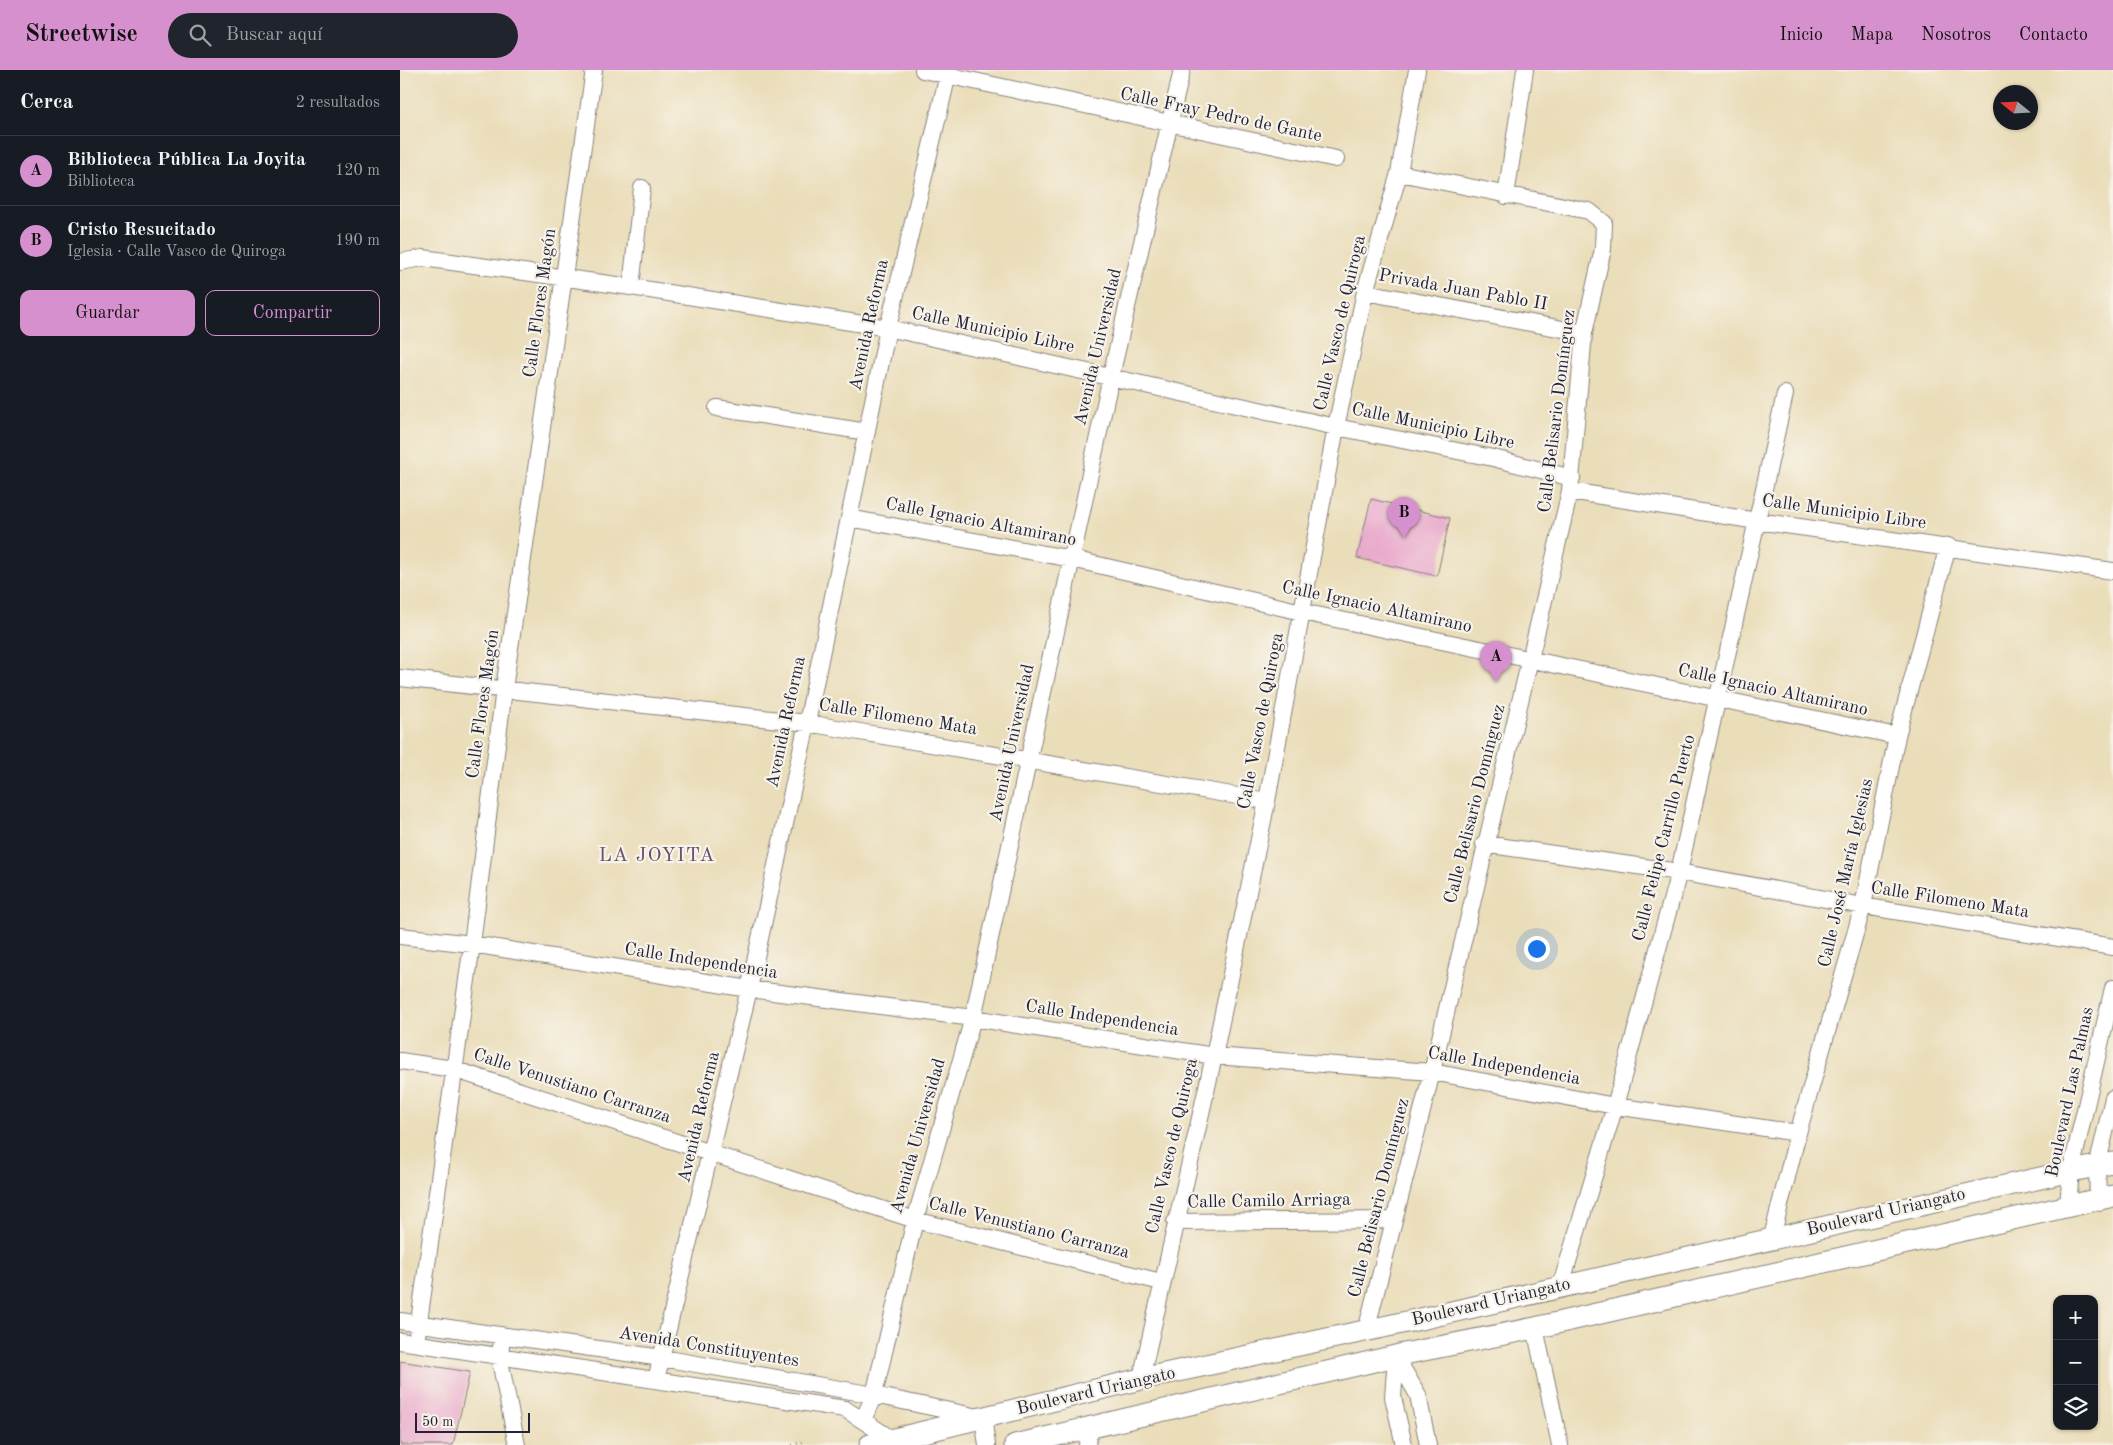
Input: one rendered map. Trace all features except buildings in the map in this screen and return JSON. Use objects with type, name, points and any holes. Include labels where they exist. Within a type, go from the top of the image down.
[{"type":"main road","name":"Boulevard Uriangato","points":[[870,1445],[1140,1379],[1425,1318],[1772,1237],[2105,1165]]},
{"type":"main road","name":"Boulevard Uriangato","points":[[1015,1445],[1088,1436],[1396,1357],[1535,1328],[2105,1197]]},
{"type":"main road","points":[[1366,1331],[1396,1357],[1425,1318]]},
{"type":"street","name":"Calle Flores Magón","points":[[408,1342],[420,1324],[453,1069],[472,944],[504,689],[594,70]]},
{"type":"street","name":"Calle Fray Pedro de Gante","points":[[923,70],[948,73],[1170,125],[1336,159]]},
{"type":"street","name":"Avenida Universidad","points":[[863,1420],[874,1395],[915,1220],[973,1018],[1111,376],[1182,70]]},
{"type":"street","name":"Calle Vasco de Quiroga","points":[[1140,1379],[1214,1056],[1267,800],[1336,427],[1365,292],[1399,173],[1417,70]]},
{"type":"street","points":[[1399,173],[1506,196],[1525,70]]},
{"type":"street","name":"Avenida Reforma","points":[[656,1380],[749,989],[807,723],[888,328],[948,73]]},
{"type":"street","points":[[631,287],[642,188]]},
{"type":"street","name":"Calle Belisario Domínguez","points":[[1366,1331],[1432,1072],[1484,844],[1531,659],[1571,484],[1584,333],[1603,249],[1604,223],[1589,211],[1506,196]]},
{"type":"street","name":"Calle Municipio Libre","points":[[400,262],[423,258],[564,277],[888,328],[1336,427],[1494,458],[1571,484],[1757,520],[2113,571]]},
{"type":"street","name":"Privada Juan Pablo II","points":[[1365,292],[1584,333]]},
{"type":"street","name":"Calle Felipe Carrillo Puerto","points":[[1561,1285],[1615,1106],[1679,872],[1785,394]]},
{"type":"street","points":[[717,408],[866,432]]},
{"type":"street","name":"Calle Ignacio Altamirano","points":[[849,518],[1072,559],[1302,612],[1896,736]]},
{"type":"street","name":"Calle José María Iglesias","points":[[1772,1237],[1798,1133],[1862,906],[1896,736],[1948,546]]},
{"type":"street","name":"Calle Filomeno Mata","points":[[400,678],[807,723],[1267,800]]},
{"type":"street","name":"Calle Filomeno Mata","points":[[1484,844],[1679,872],[1862,906],[2113,947]]},
{"type":"street","name":"Calle Independencia","points":[[400,936],[472,944],[749,989],[973,1018],[1214,1056],[1432,1072],[1615,1106],[1798,1133]]},
{"type":"street","name":"Boulevard Las Palmas","points":[[2068,1205],[2071,1171],[2113,988]]},
{"type":"street","name":"Calle Venustiano Carranza","points":[[400,1061],[453,1069],[915,1220],[1161,1282]]},
{"type":"street","points":[[2105,1197],[2105,1165],[2113,1098]]},
{"type":"street","name":"Calle Camilo Arriaga","points":[[1175,1222],[1393,1220]]},
{"type":"street","name":"Avenida Constituyentes","points":[[400,1321],[662,1358],[874,1395],[983,1418]]},
{"type":"street","points":[[1535,1328],[1560,1445]]},
{"type":"street","points":[[503,1336],[499,1356],[517,1445]]},
{"type":"street","points":[[408,1342],[845,1409],[894,1440]]},
{"type":"street","points":[[1396,1357],[1393,1397],[1404,1445]]},
{"type":"street","points":[[1396,1357],[1418,1395],[1428,1445]]},
{"type":"street","points":[[983,1418],[987,1445]]},
{"type":"path","points":[[792,1445],[802,1442],[803,1445]]},
{"type":"place","name":"Cristo Resucitado","points":[[1404,538]]},
{"type":"place","name":"Biblioteca Pública La Joyita","points":[[1496,682]]},
{"type":"district","name":"LA JOYITA","points":[[657,856]]}]
